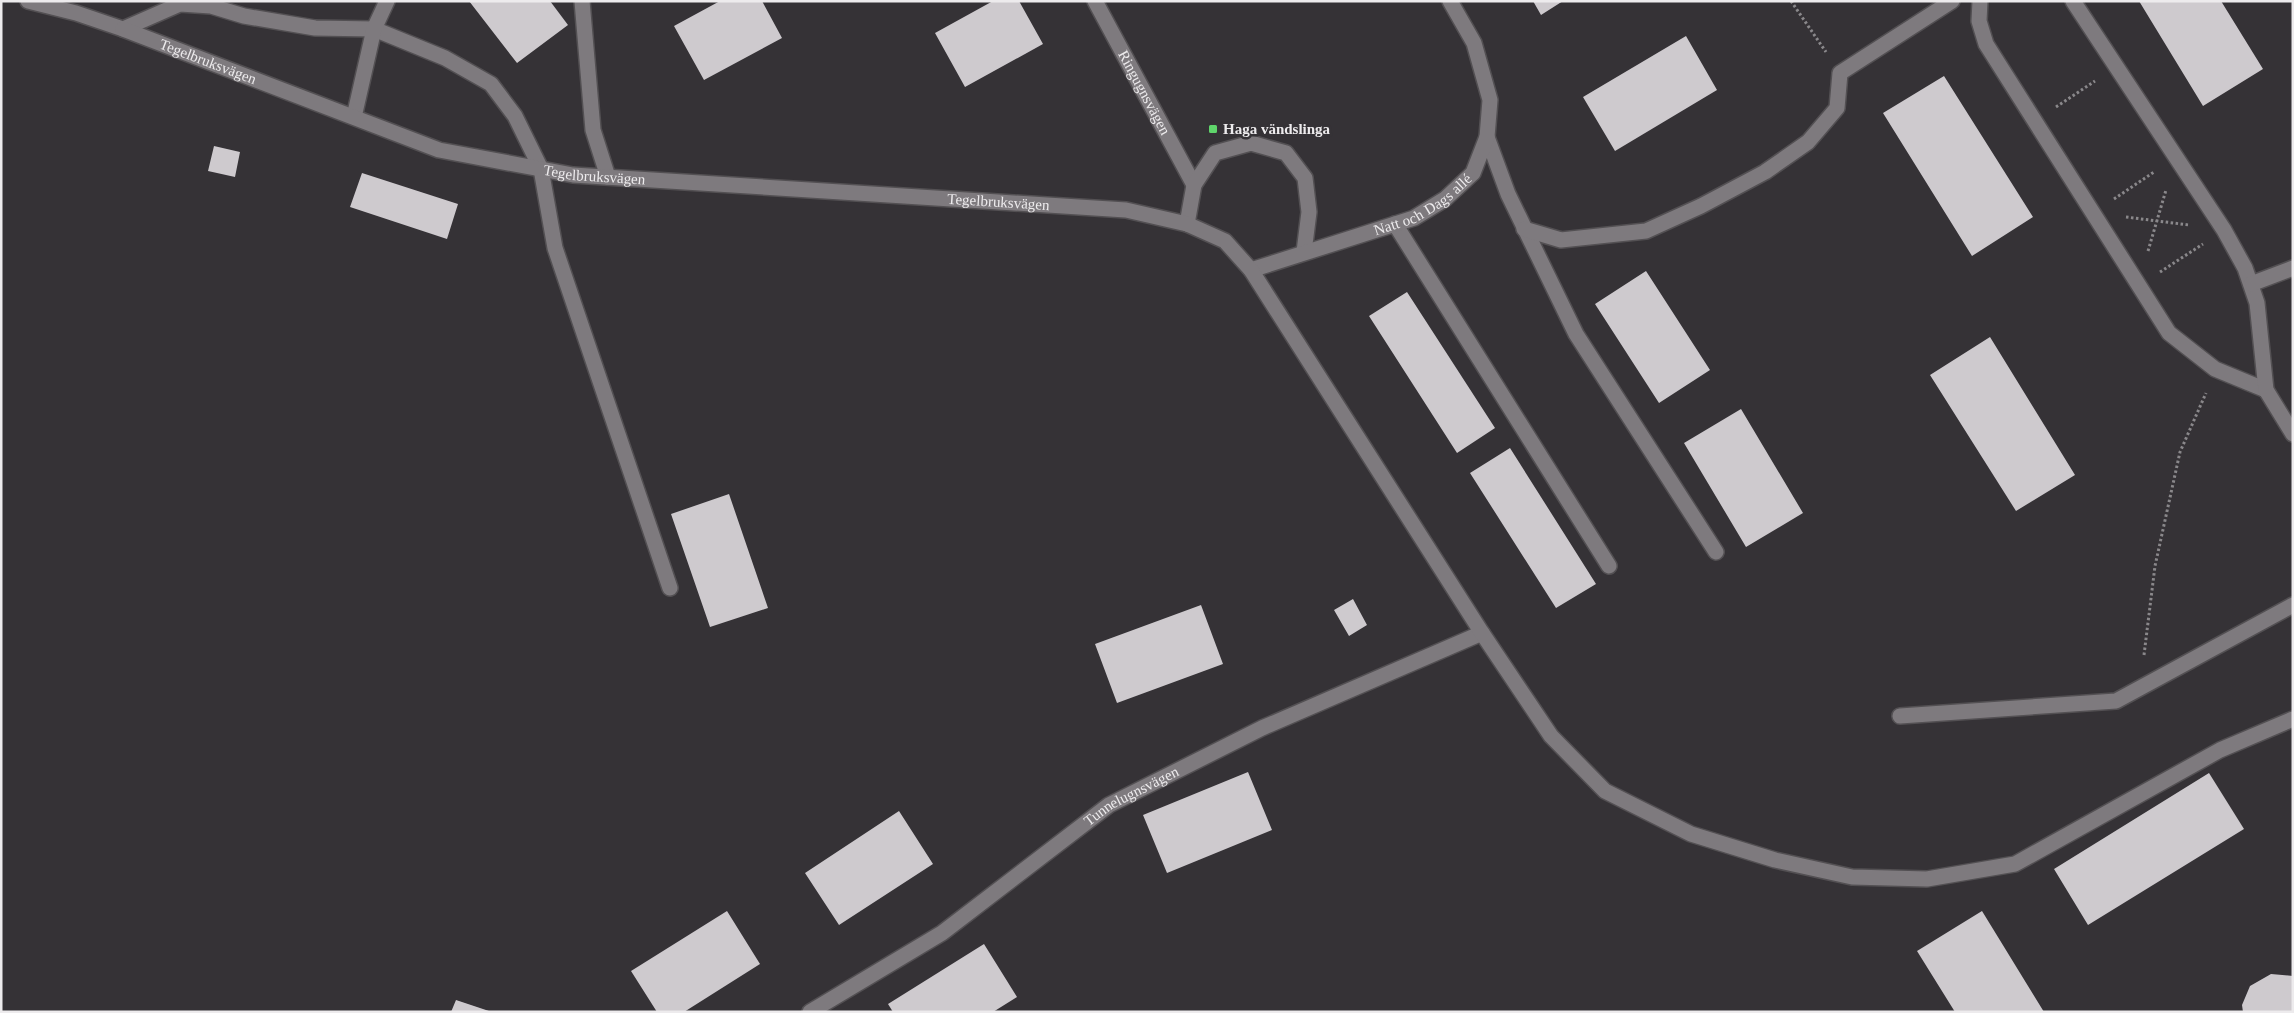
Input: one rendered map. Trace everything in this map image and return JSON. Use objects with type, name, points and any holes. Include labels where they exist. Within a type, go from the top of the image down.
[{"type":"street","name":"Tegelbruksvägen","points":[[28,1],[76,13],[123,29],[439,150],[573,175],[1126,210],[1187,224]]},
{"type":"street","points":[[354,117],[374,29],[387,1]]},
{"type":"street","points":[[582,1],[593,130],[608,178]]},
{"type":"street","name":"Ringugnsvägen","points":[[1094,1],[1194,185]]},
{"type":"street","name":"Natt och Dags allé","points":[[1251,270],[1414,218],[1445,199],[1473,173],[1487,137],[1490,100],[1474,43],[1450,1]]},
{"type":"street","points":[[1524,229],[1562,240],[1646,231],[1701,206],[1765,172],[1808,142],[1837,108],[1840,73],[1952,1]]},
{"type":"street","points":[[1980,1],[1979,21],[1986,44],[2169,333],[2215,369],[2266,390]]},
{"type":"street","points":[[2073,1],[2224,230],[2245,268],[2257,303],[2266,390],[2293,434]]},
{"type":"street","points":[[123,29],[180,4],[211,6],[244,16],[315,28],[374,29],[445,58],[491,84],[515,116],[541,169],[556,248],[670,588]]},
{"type":"street","points":[[1487,137],[1508,194],[1576,334],[1716,552]]},
{"type":"street","points":[[1304,252],[1309,212],[1305,178],[1286,153],[1251,143],[1216,153],[1194,185],[1187,224],[1225,242],[1251,270],[1482,633],[1551,736],[1605,791],[1690,834],[1775,860],[1852,877],[1927,879],[2015,864],[2220,750],[2293,719]]},
{"type":"street","points":[[1395,224],[1609,566]]},
{"type":"street","points":[[2250,284],[2293,268]]},
{"type":"street","points":[[1900,716],[2116,701],[2293,605]]},
{"type":"street","name":"Tunnelugnsvägen","points":[[810,1012],[942,933],[1110,805],[1262,728],[1482,633]]},
{"type":"path","points":[[1791,1],[1840,73]]},
{"type":"path","points":[[2035,120],[2116,67]]},
{"type":"path","points":[[2093,213],[2176,158]]},
{"type":"path","points":[[2138,286],[2176,158]]},
{"type":"path","points":[[2093,213],[2224,230]]},
{"type":"path","points":[[2138,286],[2224,230]]},
{"type":"path","points":[[2140,688],[2155,566],[2180,452],[2215,369]]},
{"type":"building","points":[[469,1],[550,1],[568,25],[517,63]]},
{"type":"building","points":[[720,1],[762,1],[782,38],[704,80],[674,26]]},
{"type":"building","points":[[993,1],[1019,1],[1043,44],[965,87],[935,33]]},
{"type":"building","points":[[1533,1],[1563,1],[1541,15]]},
{"type":"building","points":[[2139,1],[2221,1],[2263,69],[2203,106]]},
{"type":"building","points":[[1686,36],[1717,90],[1615,151],[1583,97]]},
{"type":"building","points":[[1944,76],[2033,217],[1972,256],[1883,113]]},
{"type":"building","points":[[214,146],[240,152],[235,177],[208,171]]},
{"type":"building","points":[[362,173],[458,204],[447,239],[350,207]]},
{"type":"building","points":[[1646,271],[1710,370],[1659,403],[1595,304]]},
{"type":"building","points":[[1407,292],[1495,428],[1457,453],[1369,316]]},
{"type":"building","points":[[1990,337],[2075,475],[2016,511],[1930,375]]},
{"type":"building","points":[[1741,409],[1803,513],[1746,547],[1684,443]]},
{"type":"building","points":[[1510,448],[1596,584],[1556,608],[1470,473]]},
{"type":"building","points":[[729,494],[768,608],[710,627],[671,514]]},
{"type":"building","points":[[1353,599],[1367,625],[1349,636],[1334,610]]},
{"type":"building","points":[[1201,605],[1223,664],[1117,703],[1095,644]]},
{"type":"building","points":[[1248,772],[1272,830],[1167,873],[1143,815]]},
{"type":"building","points":[[2209,773],[2244,829],[2088,925],[2054,869]]},
{"type":"building","points":[[899,811],[933,864],[839,925],[805,873]]},
{"type":"building","points":[[727,911],[760,964],[684,1012],[657,1012],[631,971]]},
{"type":"building","points":[[1982,911],[2044,1012],[1955,1012],[1917,951]]},
{"type":"building","points":[[984,944],[1017,997],[993,1012],[893,1012],[888,1004]]},
{"type":"building","points":[[2271,974],[2293,976],[2293,1012],[2243,1012],[2242,1005],[2250,986]]},
{"type":"building","points":[[456,1000],[489,1011],[489,1012],[451,1012]]},
{"type":"place","name":"Haga vändslinga","points":[[1213,129]]}]
